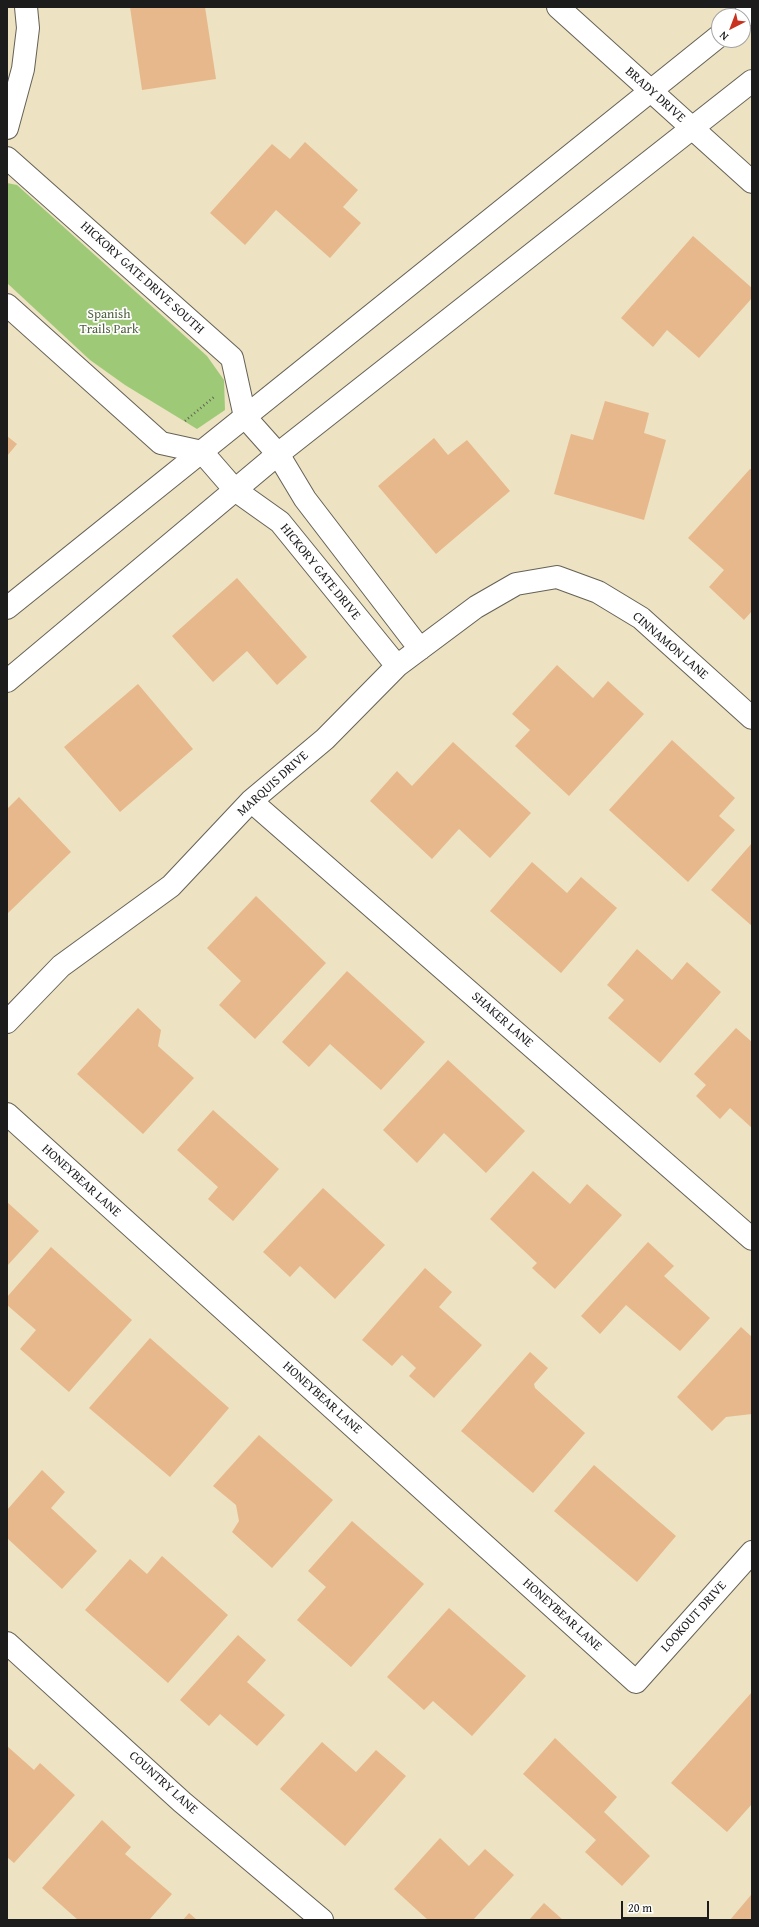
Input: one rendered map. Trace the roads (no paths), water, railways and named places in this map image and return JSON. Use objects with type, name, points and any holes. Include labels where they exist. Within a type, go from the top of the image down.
[{"type":"street","points":[[7,128],[22,69],[28,28],[26,7]]},
{"type":"street","name":"BRADY DRIVE","points":[[558,7],[752,182]]},
{"type":"street","points":[[7,608],[711,42]]},
{"type":"street","points":[[7,681],[278,454],[752,81]]},
{"type":"street","name":"HICKORY GATE DRIVE SOUTH","points":[[7,158],[232,358],[245,417]]},
{"type":"street","points":[[7,305],[161,443],[202,452]]},
{"type":"street","points":[[245,417],[278,454],[305,499],[420,649]]},
{"type":"street","name":"HICKORY GATE DRIVE","points":[[202,452],[235,490],[280,522],[397,666]]},
{"type":"street","name":"MARQUIS DRIVE","points":[[7,1022],[61,966],[171,886],[251,801],[326,739],[397,666],[476,607],[516,584],[557,577]]},
{"type":"street","name":"CINNAMON LANE","points":[[557,577],[598,592],[641,618],[752,718]]},
{"type":"street","name":"SHAKER LANE","points":[[251,801],[752,1239]]},
{"type":"street","name":"HONEYBEAR LANE","points":[[7,1114],[636,1682]]},
{"type":"street","name":"LOOKOUT DRIVE","points":[[636,1682],[752,1552]]},
{"type":"street","name":"COUNTRY LANE","points":[[7,1643],[182,1802],[322,1920]]},
{"type":"park label","name":"Spanish Trails Park","points":[[109,322]]}]
